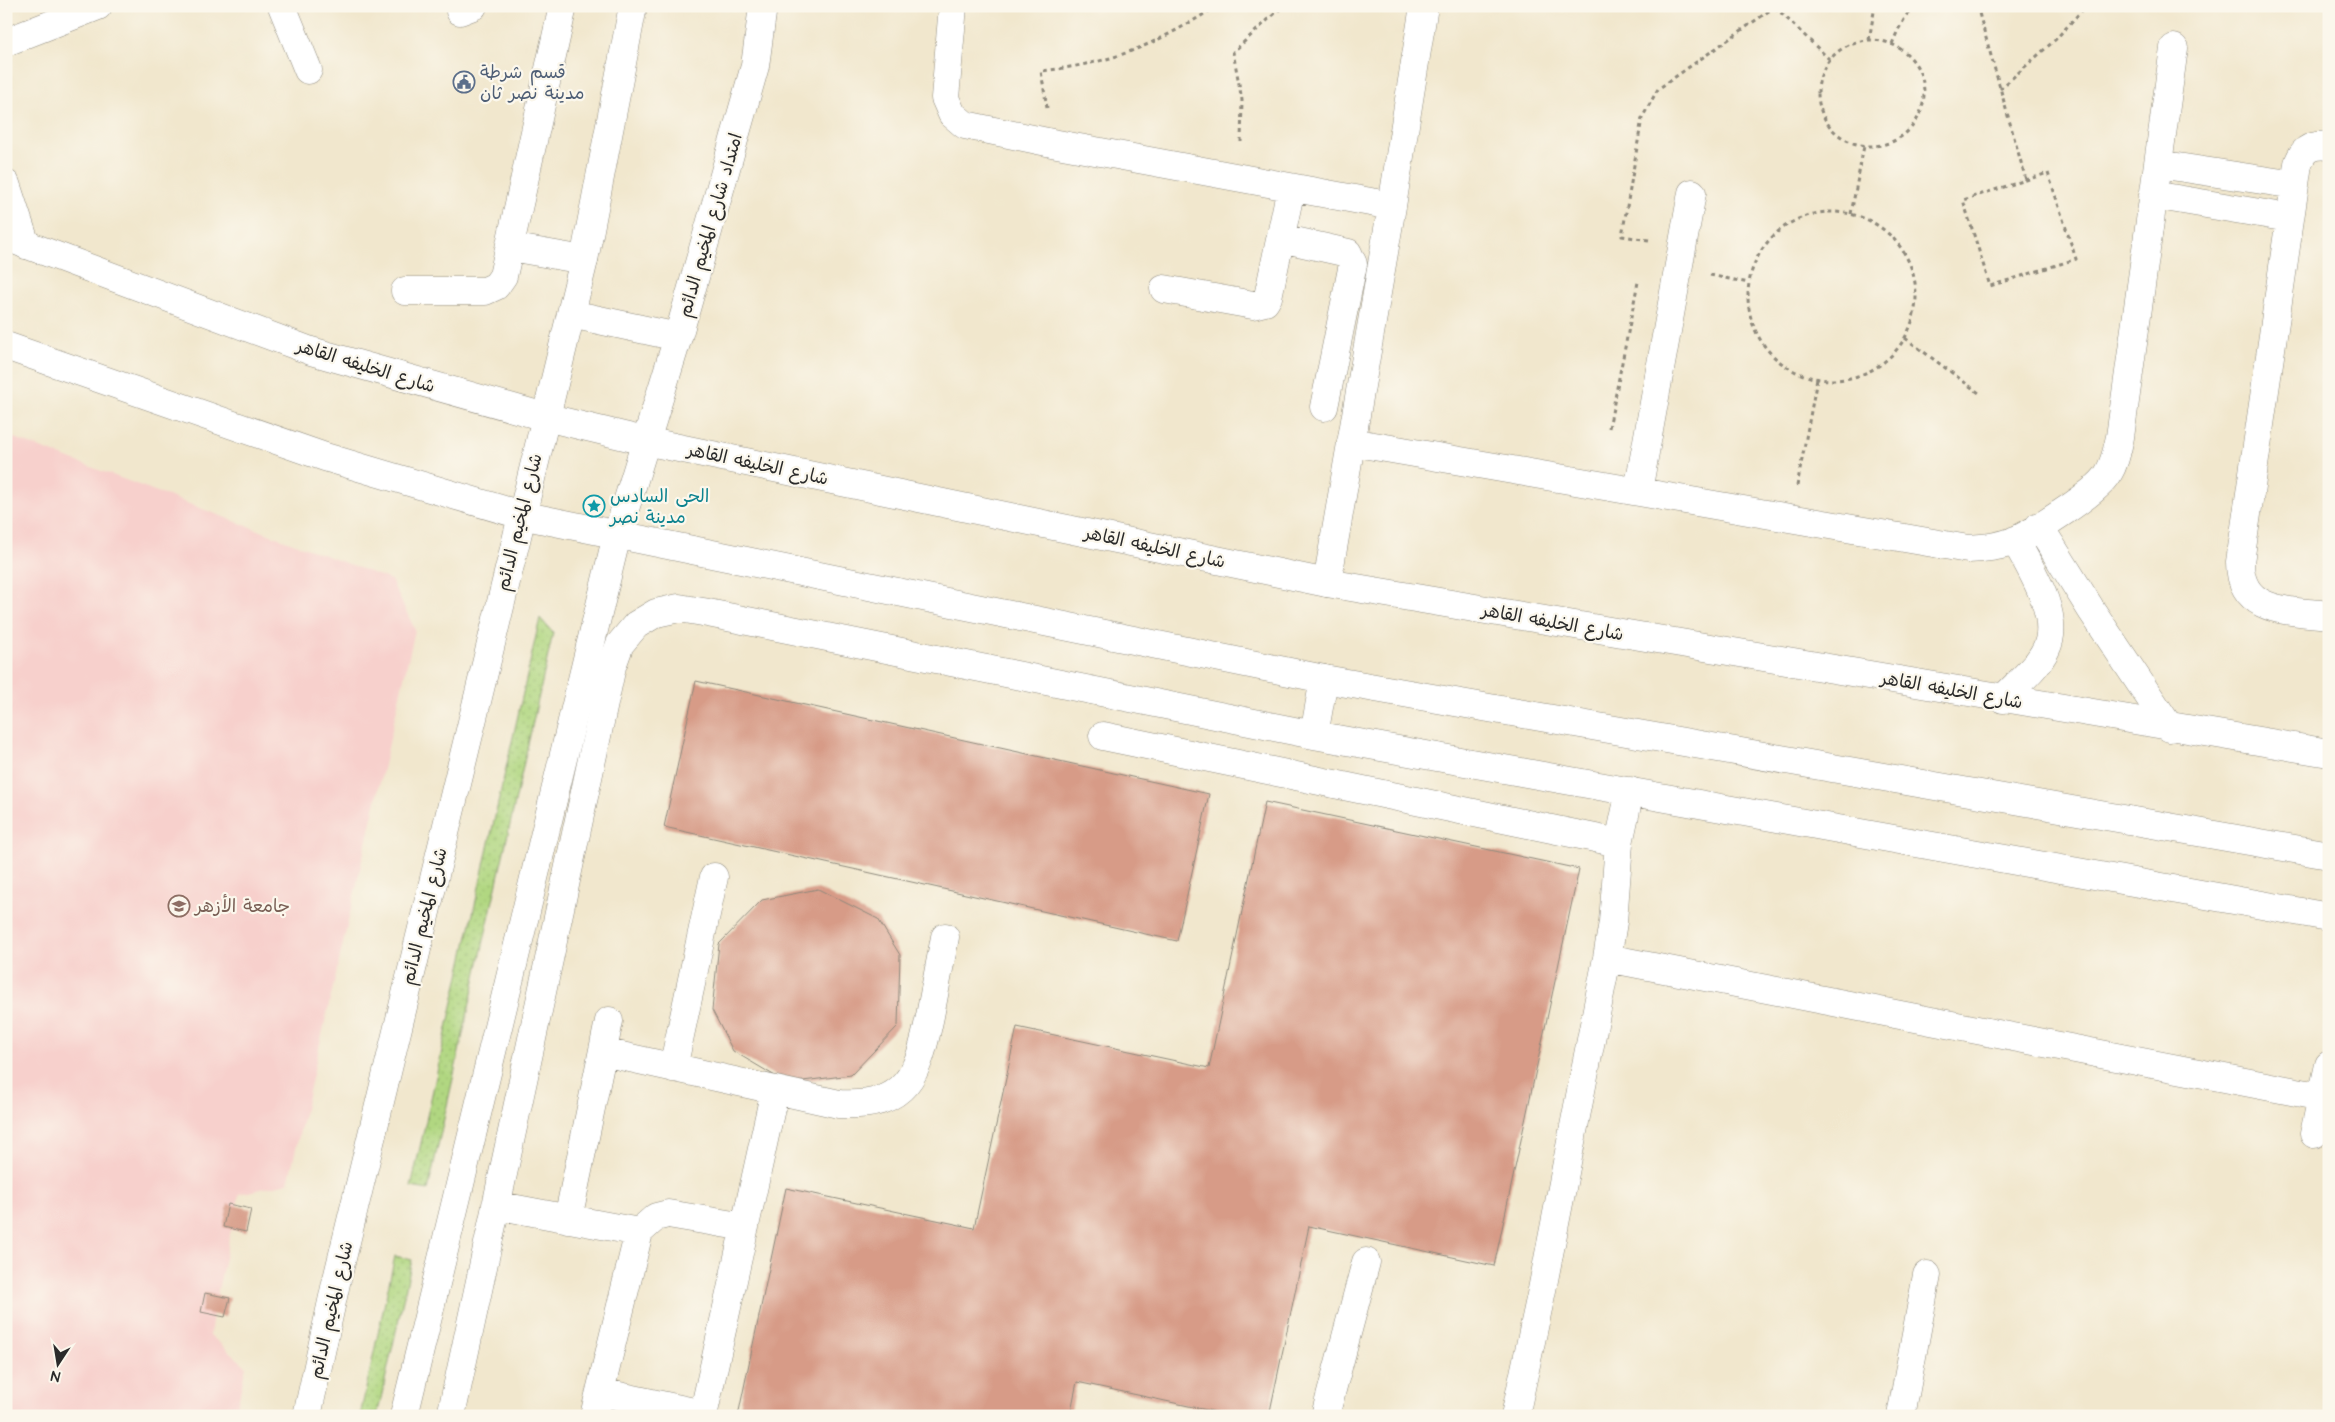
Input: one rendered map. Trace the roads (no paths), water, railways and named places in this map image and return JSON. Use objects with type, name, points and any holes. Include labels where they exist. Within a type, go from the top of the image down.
[{"type":"main road","points":[[6,42],[98,6]]},
{"type":"main road","points":[[282,6],[308,70]]},
{"type":"main road","points":[[405,291],[485,291],[496,286],[503,276],[563,6]]},
{"type":"main road","points":[[545,418],[584,260],[633,6]]},
{"type":"main road","name":"امتداد شارع المخيم الدائم","points":[[645,441],[678,337],[755,66],[763,6]]},
{"type":"main road","points":[[953,6],[945,98],[952,114],[965,125],[1392,206]]},
{"type":"main road","points":[[1327,583],[1392,206],[1424,6]]},
{"type":"main road","points":[[1352,442],[1968,549],[1990,548],[2015,540],[2099,486],[2114,463],[2120,437],[2174,48]]},
{"type":"main road","points":[[2329,146],[2316,145],[2307,149],[2301,155],[2289,218],[2240,562],[2240,578],[2246,592],[2258,602],[2274,607],[2329,614]]},
{"type":"main road","points":[[2158,164],[2295,186]]},
{"type":"main road","points":[[6,184],[16,241]]},
{"type":"main road","points":[[1164,288],[1259,305],[1268,297],[1291,188]]},
{"type":"main road","points":[[1638,491],[1692,193]]},
{"type":"main road","points":[[2153,195],[2289,218]]},
{"type":"main road","points":[[1281,238],[1348,253],[1353,264],[1324,407]]},
{"type":"main road","name":"شارع الخليفه القاهر","points":[[16,241],[312,351],[545,418],[645,441],[1327,583],[2170,728],[2329,753]]},
{"type":"main road","points":[[510,247],[584,260]]},
{"type":"main road","points":[[570,314],[678,337]]},
{"type":"main road","points":[[6,346],[325,457],[521,515],[1324,679],[2329,855]]},
{"type":"main road","name":"شارع المخيم الدائم","points":[[307,1416],[336,1283],[545,418]]},
{"type":"main road","points":[[404,1416],[617,535],[645,441]]},
{"type":"main road","points":[[2039,526],[2092,611],[2170,728]]},
{"type":"main road","points":[[2003,698],[2040,659],[2051,635],[2048,610],[2035,578],[2015,540]]},
{"type":"main road","points":[[451,1416],[612,666],[620,644],[636,625],[656,613],[679,608],[703,612],[1314,735],[2329,917]]},
{"type":"main road","points":[[1314,735],[1324,679]]},
{"type":"main road","points":[[1103,736],[1619,844]]},
{"type":"main road","points":[[1515,1416],[1542,1290],[1607,958],[1613,922],[1619,844],[1630,791]]},
{"type":"main road","points":[[672,1068],[714,877]]},
{"type":"main road","points":[[603,1052],[840,1104],[860,1106],[881,1101],[900,1090],[913,1074],[922,1055],[945,937]]},
{"type":"main road","points":[[1607,958],[2322,1097]]},
{"type":"main road","points":[[568,1219],[609,1021]]},
{"type":"main road","points":[[2314,1134],[2329,1065]]},
{"type":"main road","points":[[745,1228],[668,1214],[656,1217],[639,1232],[597,1404],[703,1415],[745,1228],[775,1090]]},
{"type":"main road","points":[[496,1205],[639,1232]]},
{"type":"main road","points":[[1325,1416],[1366,1262]]},
{"type":"main road","points":[[1901,1416],[1926,1275]]},
{"type":"place","name":"قسم شرطة مدينة نصر ثان","points":[[464,82]]},
{"type":"place","name":"الحى السادس مدينة نصر","points":[[594,506]]},
{"type":"place","name":"جامعة الأزهر","points":[[179,906]]}]
